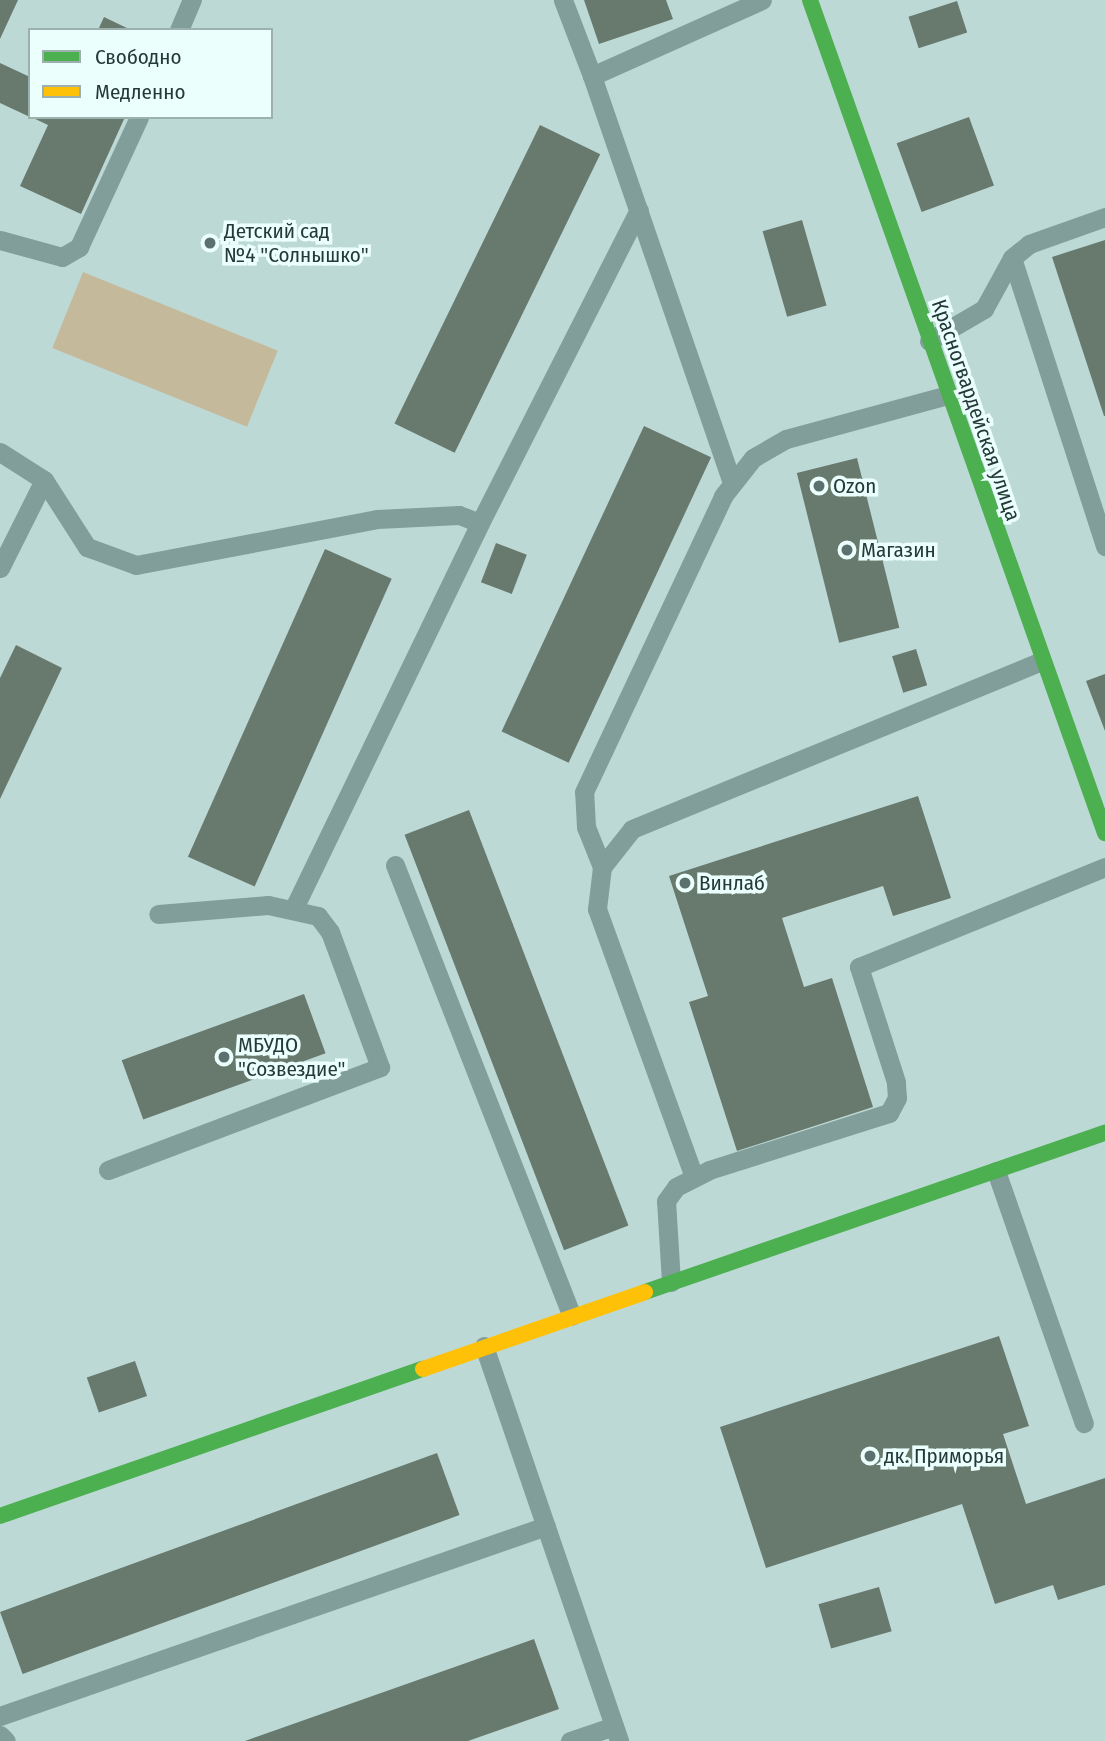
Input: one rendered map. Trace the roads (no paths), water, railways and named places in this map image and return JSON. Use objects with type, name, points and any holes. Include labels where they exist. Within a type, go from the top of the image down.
[{"type":"street","name":"Красногвардейская улица","points":[[810,0],[1041,660],[1105,833]]},
{"type":"street","points":[[0,1516],[484,1346],[1105,1133]]},
{"type":"lane","points":[[180,28],[192,0]]},
{"type":"lane","points":[[563,0],[639,210],[732,483]]},
{"type":"lane","points":[[592,76],[762,0]]},
{"type":"lane","points":[[0,240],[62,257],[79,247],[138,119]]},
{"type":"lane","points":[[294,908],[480,523],[639,210]]},
{"type":"lane","points":[[929,341],[984,309],[1012,258],[1029,244],[1105,217]]},
{"type":"lane","points":[[1012,258],[1105,546]]},
{"type":"lane","points":[[694,1177],[597,909],[602,867],[586,827],[584,792],[732,483],[752,458],[786,439],[948,396]]},
{"type":"lane","points":[[0,452],[44,480],[87,547],[136,565],[377,519],[458,515],[480,523]]},
{"type":"lane","points":[[0,568],[44,480]]},
{"type":"lane","points":[[602,867],[632,829],[1041,660]]},
{"type":"lane","points":[[395,865],[572,1316]]},
{"type":"lane","points":[[671,1282],[666,1201],[676,1186],[694,1177],[889,1113],[897,1098],[896,1082],[859,967],[1105,867]]},
{"type":"lane","points":[[108,1170],[380,1068],[330,932],[318,916],[294,908],[268,905],[158,914]]},
{"type":"lane","points":[[996,1171],[1084,1423]]},
{"type":"lane","points":[[484,1346],[617,1734],[570,1741]]},
{"type":"lane","points":[[0,1716],[546,1526]]},
{"type":"lane","points":[[0,1735],[6,1741]]},
{"type":"place","name":"Детский сад №4 \"Солнышко\"","points":[[210,243]]},
{"type":"place","name":"Ozon","points":[[819,486]]},
{"type":"place","name":"Магазин","points":[[847,550]]},
{"type":"place","name":"Винлаб","points":[[685,883]]},
{"type":"place","name":"МБУДО \"Созвездие\"","points":[[224,1057]]},
{"type":"place","name":"дк. Приморья","points":[[870,1456]]}]
